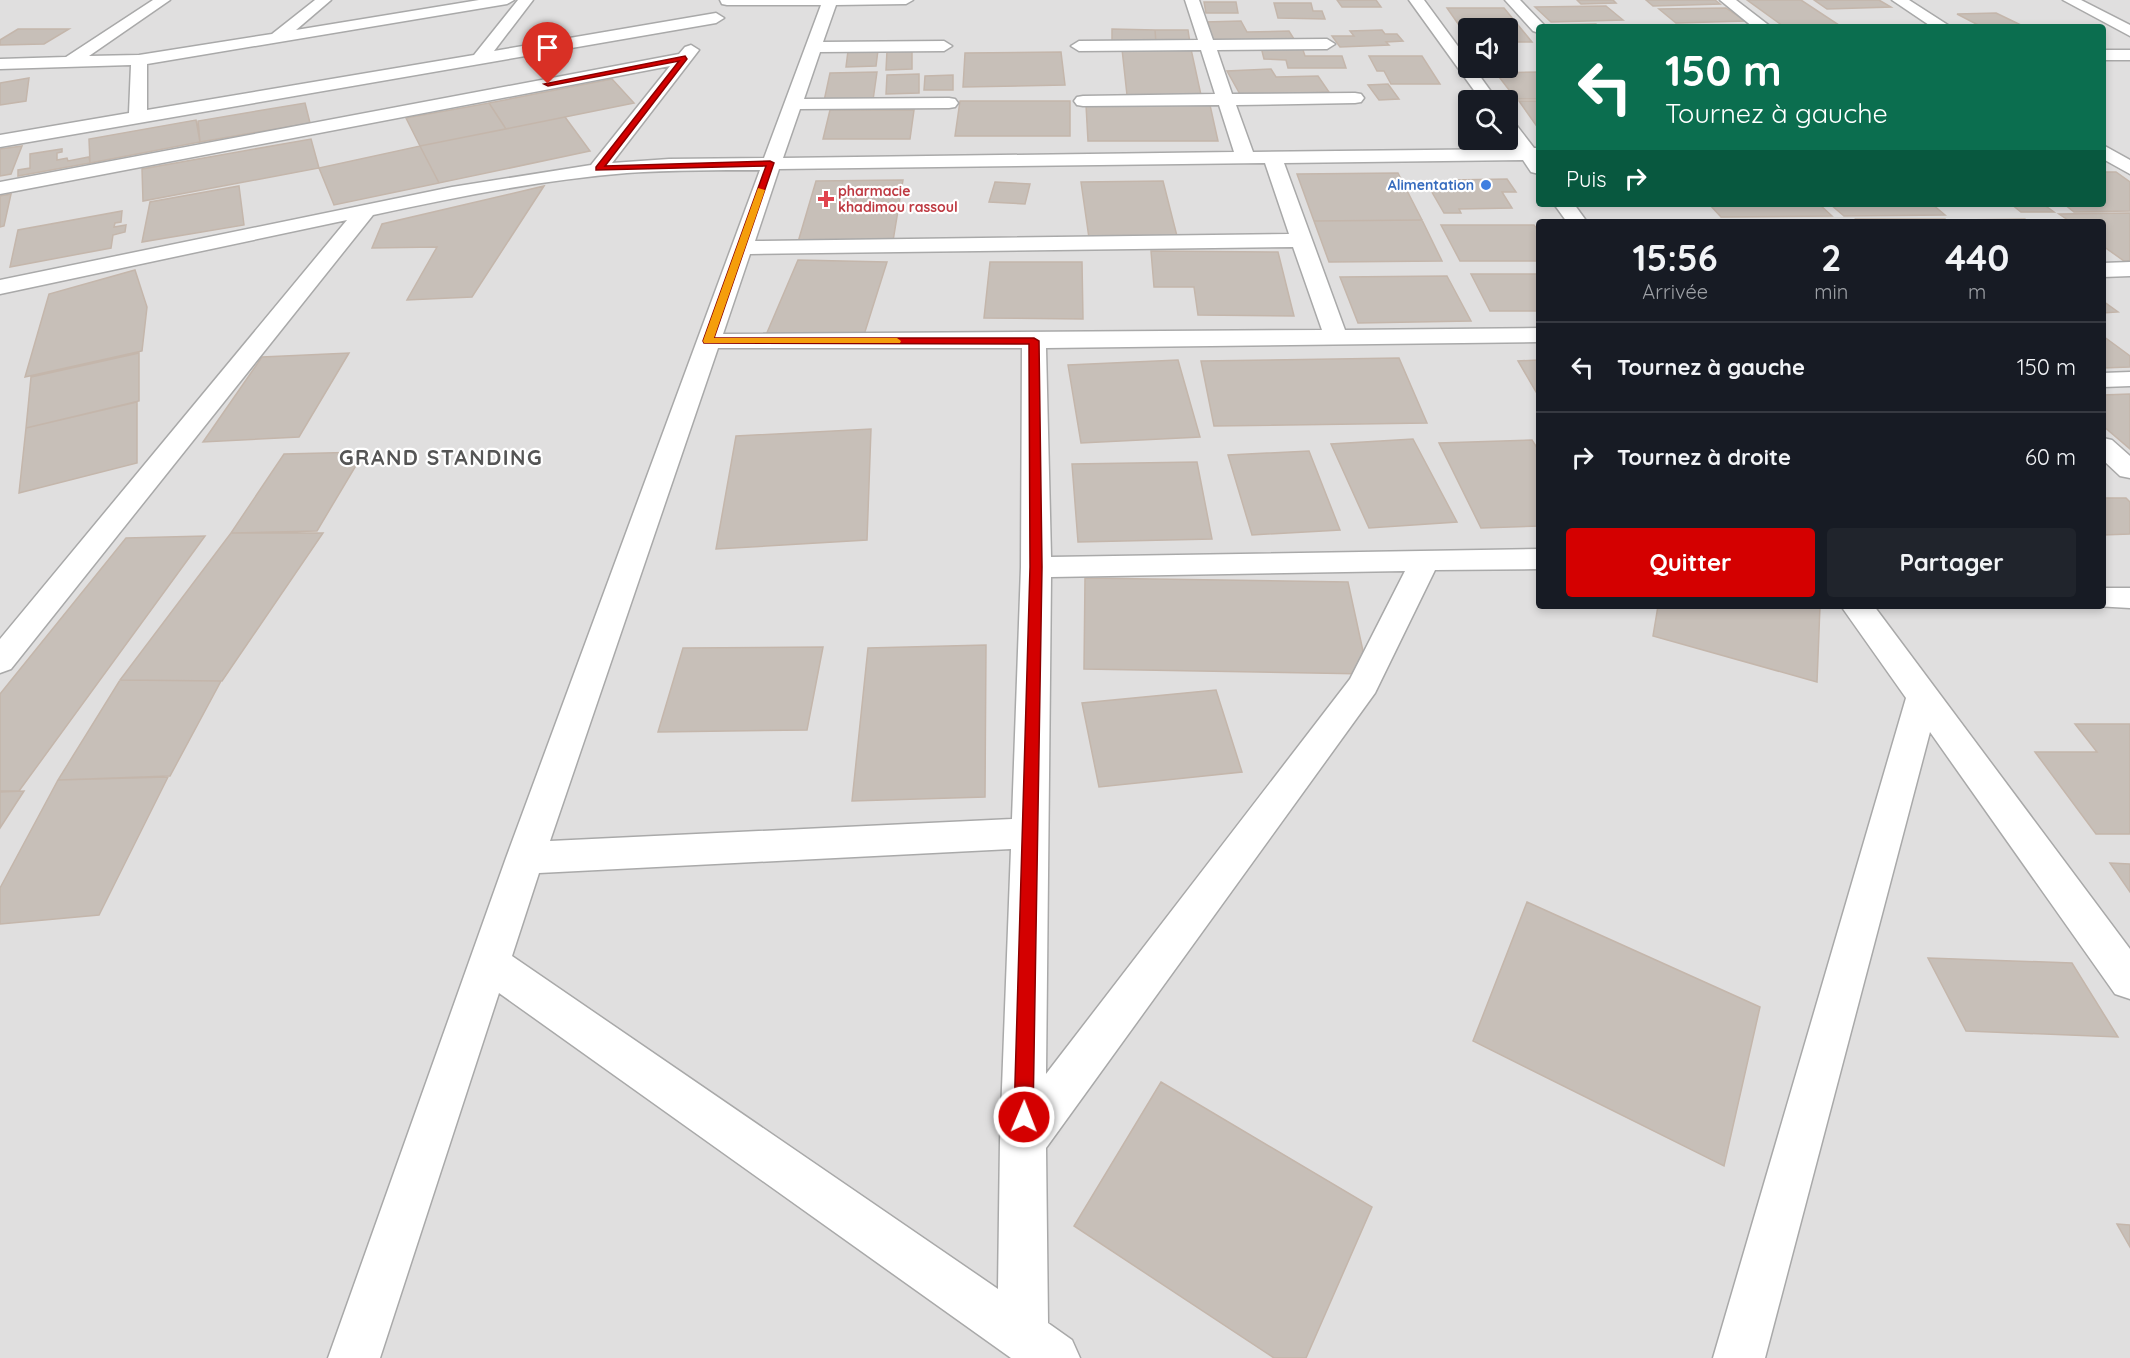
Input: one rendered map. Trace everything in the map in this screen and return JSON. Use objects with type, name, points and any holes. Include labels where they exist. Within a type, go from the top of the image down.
[{"type":"street","points":[[69,62],[163,0]]},
{"type":"street","points":[[275,38],[324,0]]},
{"type":"street","points":[[0,64],[139,60],[507,0]]},
{"type":"street","points":[[479,59],[526,0]]},
{"type":"street","points":[[598,169],[716,18],[727,0],[906,0]]},
{"type":"street","points":[[354,1358],[525,858],[770,163],[830,0]]},
{"type":"street","points":[[1192,0],[1245,158]]},
{"type":"street","points":[[1416,0],[1482,90]]},
{"type":"street","points":[[1512,0],[1536,25]]},
{"type":"street","points":[[1727,0],[1759,24]]},
{"type":"street","points":[[1899,0],[1938,24]]},
{"type":"street","points":[[2070,0],[2130,31]]},
{"type":"street","points":[[0,141],[716,18]]},
{"type":"street","points":[[1079,46],[1327,44]]},
{"type":"street","points":[[813,47],[944,46]]},
{"type":"street","points":[[2106,55],[2130,55]]},
{"type":"street","points":[[0,188],[685,58]]},
{"type":"street","points":[[138,117],[139,60]]},
{"type":"street","points":[[1083,101],[1355,98]]},
{"type":"street","points":[[792,104],[949,103]]},
{"type":"street","points":[[1518,138],[1535,159]]},
{"type":"street","points":[[2106,149],[2130,147]]},
{"type":"street","points":[[2106,151],[2130,168]]},
{"type":"street","points":[[1272,157],[1336,337]]},
{"type":"street","points":[[0,287],[501,183],[598,169],[770,163],[1272,157],[1535,159]]},
{"type":"street","points":[[0,661],[366,210]]},
{"type":"street","points":[[741,248],[1302,240]]},
{"type":"street","points":[[2106,270],[2130,269]]},
{"type":"street","points":[[708,341],[1034,341],[1536,334]]},
{"type":"street","points":[[1034,341],[1036,567],[1023,1141],[1039,1347]]},
{"type":"street","points":[[2106,380],[2130,379]]},
{"type":"street","points":[[2106,449],[2130,470]]},
{"type":"street","points":[[1036,567],[1536,559]]},
{"type":"street","points":[[1023,1141],[1363,685],[1425,560]]},
{"type":"street","points":[[2106,598],[2130,598]]},
{"type":"street","points":[[1859,609],[2130,981]]},
{"type":"street","points":[[1739,1358],[1923,696]]},
{"type":"street","points":[[525,858],[1029,833]]},
{"type":"street","points":[[489,963],[1039,1347]]},
{"type":"shaded area","points":[[0,0],[2130,0],[2130,1358],[0,1358]]},
{"type":"building","points":[[1337,0],[1376,0],[1381,7],[1342,7]]},
{"type":"building","points":[[1577,0],[1613,0],[1616,3],[1581,4]]},
{"type":"building","points":[[1646,0],[1715,0],[1720,4],[1653,6]]},
{"type":"building","points":[[1747,0],[1801,0],[1837,24],[1780,24]]},
{"type":"building","points":[[1814,0],[1879,0],[1891,7],[1827,9]]},
{"type":"building","points":[[1204,2],[1236,2],[1238,13],[1206,13]]},
{"type":"building","points":[[1274,3],[1311,3],[1313,11],[1322,11],[1325,19],[1278,18]]},
{"type":"building","points":[[1606,6],[1623,20],[1551,22],[1535,7]]},
{"type":"building","points":[[1447,8],[1504,8],[1512,18],[1458,18],[1458,24]]},
{"type":"building","points":[[1726,8],[1745,21],[1676,23],[1659,9]]},
{"type":"building","points":[[1996,13],[2019,24],[1976,24],[1957,14]]},
{"type":"building","points":[[1241,21],[1247,32],[1289,31],[1294,39],[1214,41],[1205,22]]},
{"type":"building","points":[[1518,25],[1532,42],[1518,42]]},
{"type":"building","points":[[18,29],[69,29],[44,44],[0,45],[0,40]]},
{"type":"building","points":[[1112,29],[1155,30],[1156,43],[1112,42]]},
{"type":"building","points":[[1155,30],[1188,30],[1190,43],[1156,43]]},
{"type":"building","points":[[1382,30],[1385,34],[1397,34],[1403,41],[1386,42],[1389,45],[1340,47],[1332,36],[1354,36],[1350,31]]},
{"type":"building","points":[[1261,47],[1302,47],[1305,56],[1342,56],[1346,68],[1288,68],[1286,60],[1264,59]]},
{"type":"building","points":[[1122,49],[1191,49],[1201,95],[1127,95]]},
{"type":"building","points":[[878,50],[876,66],[846,67],[848,51]]},
{"type":"building","points":[[912,50],[912,69],[886,70],[887,51]]},
{"type":"building","points":[[1061,52],[1065,85],[963,87],[965,53]]},
{"type":"building","points":[[1369,56],[1422,56],[1440,84],[1391,84],[1384,71],[1377,71]]},
{"type":"building","points":[[1271,69],[1276,77],[1318,76],[1329,92],[1241,96],[1227,71]]},
{"type":"building","points":[[877,72],[873,100],[824,101],[830,73]]},
{"type":"building","points":[[1518,72],[1536,72],[1536,99],[1518,99],[1518,90],[1509,90],[1500,78],[1518,78]]},
{"type":"building","points":[[919,74],[919,93],[886,94],[887,75]]},
{"type":"building","points":[[953,75],[953,90],[924,90],[925,76]]},
{"type":"building","points":[[29,78],[26,101],[0,105],[0,83]]},
{"type":"building","points":[[612,79],[634,103],[506,129],[489,103]]},
{"type":"building","points":[[1388,84],[1399,99],[1379,100],[1368,85]]},
{"type":"building","points":[[960,101],[1070,101],[1070,136],[955,136]]},
{"type":"building","points":[[1519,101],[1536,101],[1536,125]]},
{"type":"building","points":[[305,103],[310,123],[200,142],[198,121]]},
{"type":"building","points":[[489,103],[506,129],[420,146],[406,118]]},
{"type":"building","points":[[1086,105],[1210,105],[1218,141],[1088,141]]},
{"type":"building","points":[[830,110],[914,110],[910,139],[823,139]]},
{"type":"building","points":[[565,117],[590,151],[439,183],[420,146]]},
{"type":"building","points":[[196,120],[200,142],[90,163],[89,139]]},
{"type":"building","points":[[311,139],[319,168],[143,201],[142,169]]},
{"type":"building","points":[[22,146],[11,174],[0,176],[0,149]]},
{"type":"building","points":[[420,146],[439,183],[334,205],[319,168]]},
{"type":"building","points":[[62,149],[62,152],[57,153],[57,160],[67,158],[68,161],[89,157],[90,163],[18,176],[18,170],[30,168],[30,154]]},
{"type":"building","points":[[2106,172],[2116,172],[2130,182],[2130,211],[2074,212],[2068,207],[2106,207]]},
{"type":"building","points":[[1398,173],[1422,220],[1314,221],[1297,174]]},
{"type":"building","points":[[1507,179],[1516,192],[1502,192],[1512,208],[1459,209],[1461,213],[1444,213],[1429,187],[1454,187],[1451,180]]},
{"type":"building","points":[[903,180],[893,241],[798,242],[816,181]]},
{"type":"building","points":[[1163,181],[1177,236],[1089,238],[1081,182]]},
{"type":"building","points":[[995,182],[1030,184],[1025,204],[989,202]]},
{"type":"building","points":[[239,186],[244,225],[142,242],[150,202]]},
{"type":"building","points":[[544,186],[472,297],[407,300],[437,247],[372,248],[382,224]]},
{"type":"building","points":[[11,194],[4,226],[0,227],[0,196]]},
{"type":"building","points":[[1712,207],[1822,207],[1832,216],[1721,217]]},
{"type":"building","points":[[1834,207],[1936,207],[1945,215],[1844,216]]},
{"type":"building","points":[[2015,207],[2047,207],[2054,212],[2021,212]]},
{"type":"building","points":[[122,211],[121,222],[115,223],[114,227],[126,225],[125,232],[113,235],[111,248],[10,267],[18,230]]},
{"type":"building","points":[[2130,213],[2130,261],[2124,261],[2106,248],[2106,219],[2066,219],[2059,214]]},
{"type":"building","points":[[1422,220],[1442,261],[1329,262],[1314,221]]},
{"type":"building","points":[[1441,225],[1534,225],[1536,228],[1536,261],[1460,261]]},
{"type":"building","points":[[1151,251],[1278,252],[1294,316],[1198,315],[1194,287],[1154,287]]},
{"type":"building","points":[[798,260],[887,262],[863,338],[766,335]]},
{"type":"building","points":[[990,262],[1082,262],[1083,319],[984,318]]},
{"type":"building","points":[[135,270],[147,307],[142,351],[25,377],[49,294]]},
{"type":"building","points":[[1471,274],[1536,274],[1536,311],[1490,311]]},
{"type":"building","points":[[1447,276],[1471,321],[1358,323],[1340,277]]},
{"type":"building","points":[[2106,303],[2118,312],[2106,313]]},
{"type":"building","points":[[2106,338],[2130,356],[2130,367],[2106,368]]},
{"type":"building","points":[[139,353],[139,401],[26,428],[31,377]]},
{"type":"building","points":[[349,353],[299,437],[203,442],[262,357]]},
{"type":"building","points":[[1399,358],[1427,423],[1214,426],[1201,361]]},
{"type":"building","points":[[1178,360],[1200,437],[1081,443],[1068,365]]},
{"type":"building","points":[[1536,360],[1536,392],[1518,361]]},
{"type":"building","points":[[2130,394],[2130,449],[2106,429],[2106,395]]},
{"type":"building","points":[[137,402],[137,463],[19,493],[26,428]]},
{"type":"building","points":[[871,429],[867,540],[716,549],[736,436]]},
{"type":"building","points":[[1413,439],[1457,522],[1369,528],[1331,444]]},
{"type":"building","points":[[1532,440],[1536,446],[1536,526],[1481,528],[1439,443]]},
{"type":"building","points":[[1309,451],[1340,530],[1252,535],[1228,455]]},
{"type":"building","points":[[364,452],[317,531],[231,533],[284,454]]},
{"type":"building","points":[[1197,462],[1212,539],[1078,542],[1072,464]]},
{"type":"building","points":[[2106,498],[2126,498],[2130,502],[2130,534],[2106,535]]},
{"type":"building","points":[[231,533],[323,533],[222,681],[120,680]]},
{"type":"building","points":[[205,536],[19,791],[0,791],[0,694],[126,538]]},
{"type":"building","points":[[1085,578],[1348,582],[1368,674],[1084,669]]},
{"type":"building","points":[[1658,609],[1820,609],[1817,682],[1653,636]]},
{"type":"building","points":[[986,645],[985,797],[852,801],[868,648]]},
{"type":"building","points":[[823,647],[807,730],[658,732],[683,648]]},
{"type":"building","points":[[120,680],[221,681],[170,776],[58,780]]},
{"type":"building","points":[[1216,690],[1242,772],[1099,787],[1082,703]]},
{"type":"building","points":[[2075,724],[2130,724],[2130,834],[2096,834],[2035,752],[2097,752]]},
{"type":"building","points":[[168,777],[99,915],[0,924],[0,888],[58,780]]},
{"type":"building","points":[[24,791],[0,828],[0,792]]},
{"type":"building","points":[[2110,863],[2130,864],[2130,892]]},
{"type":"building","points":[[1527,902],[1760,1007],[1724,1166],[1473,1041]]},
{"type":"building","points":[[1928,958],[2072,963],[2118,1037],[1966,1031]]},
{"type":"building","points":[[1161,1082],[1372,1207],[1306,1358],[1274,1358],[1074,1226]]},
{"type":"building","points":[[2117,1224],[2130,1225],[2130,1247]]},
{"type":"slow traffic","points":[[761,190],[708,341],[897,341]]},
{"type":"place","name":"Alimentation","points":[[1486,185]]},
{"type":"place","name":"pharmacie khadimou rassoul","points":[[826,199]]},
{"type":"district","name":"GRAND STANDING","points":[[441,457]]},
{"type":"route","points":[[548,84],[685,58],[598,169],[770,163],[708,341],[1034,341],[1036,567],[1024,1117]]}]
